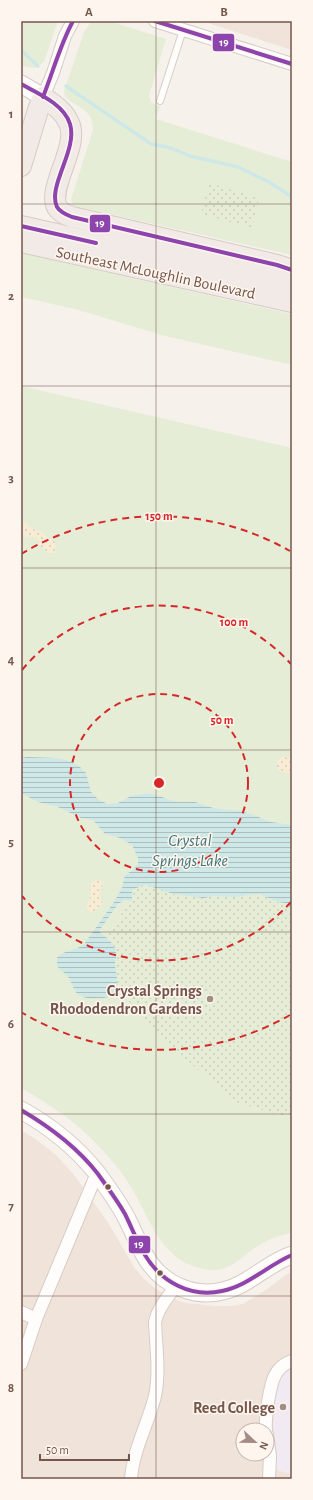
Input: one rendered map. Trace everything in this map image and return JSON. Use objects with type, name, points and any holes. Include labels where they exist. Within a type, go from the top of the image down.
[{"type":"highway","points":[[21,166],[43,97],[63,113],[70,124],[70,141],[55,200],[57,208],[63,214],[277,265],[292,270]]},
{"type":"highway","name":"Southeast McLoughlin Boulevard","points":[[21,226],[292,287]]},
{"type":"highway","name":"Southeast McLoughlin Boulevard","points":[[21,242],[292,302]]},
{"type":"main road","points":[[21,84],[43,97]]},
{"type":"main road","points":[[21,1110],[41,1122],[62,1138],[86,1160],[122,1208],[147,1260],[162,1277],[176,1285],[194,1292],[213,1293],[223,1291],[242,1284],[275,1262],[292,1255]]},
{"type":"street","points":[[43,97],[53,73],[65,36],[73,21]]},
{"type":"street","points":[[155,21],[292,64]]},
{"type":"street","points":[[21,1364],[36,1318],[97,1173]]},
{"type":"street","points":[[131,1479],[134,1459],[152,1407],[156,1388],[158,1371],[155,1322],[159,1309],[176,1285]]},
{"type":"street","points":[[21,1312],[36,1318]]},
{"type":"street","points":[[265,1422],[272,1382],[275,1375],[280,1367],[292,1361]]},
{"type":"street","points":[[269,1479],[270,1462]]},
{"type":"lane","points":[[160,101],[183,30]]},
{"type":"shaded area","points":[[202,21],[292,21],[292,50],[273,44]]},
{"type":"shaded area","points":[[21,1130],[37,1140],[57,1156],[74,1175],[107,1221],[134,1267],[143,1278],[156,1289],[174,1299],[186,1303],[214,1306],[232,1306],[243,1304],[266,1290],[287,1274],[292,1273],[292,1368],[288,1370],[274,1422],[235,1422],[235,1462],[275,1462],[275,1439],[276,1469],[292,1475],[292,1479],[21,1479]]},
{"type":"shaded area","name":"Reed College","points":[[292,1368],[292,1475],[276,1469],[275,1422],[273,1422],[277,1384],[281,1376]]},
{"type":"green space","points":[[21,21],[58,21],[44,62],[35,68],[21,66]]},
{"type":"green space","points":[[109,21],[166,39],[149,96],[152,102],[160,106],[156,119],[292,162],[292,255],[74,206],[72,204],[71,199],[93,130],[92,121],[89,115],[69,100],[65,96],[64,91],[84,32],[91,22]]},
{"type":"green space","points":[[209,183],[259,198],[252,228],[201,214]]},
{"type":"green space","points":[[21,253],[292,314],[292,365],[165,336],[75,309],[21,297]]},
{"type":"green space","points":[[21,386],[292,448],[292,904],[278,902],[132,901],[122,913],[117,925],[106,935],[116,993],[127,997],[157,1034],[235,1102],[292,1119],[292,1233],[266,1241],[234,1264],[223,1269],[210,1270],[190,1265],[178,1258],[169,1250],[154,1230],[125,1177],[91,1138],[58,1111],[21,1088]]},
{"type":"green space","name":"Crystal Springs Rhododendron Gardens","points":[[141,886],[150,886],[174,894],[204,898],[214,896],[234,897],[259,894],[278,902],[292,904],[292,1119],[235,1102],[157,1034],[135,1012],[127,997],[116,993],[111,988],[103,947],[106,935],[117,925],[122,913],[132,901],[132,890]]},
{"type":"sand","points":[[26,523],[32,529],[42,532],[46,537],[54,541],[55,548],[52,554],[48,553],[39,544],[37,537],[24,536],[21,533],[21,524]]},
{"type":"sand","points":[[287,756],[292,761],[292,773],[281,772],[277,769],[277,763],[282,757]]},
{"type":"sand","points":[[95,880],[101,881],[103,884],[99,893],[102,903],[100,907],[92,912],[86,907],[90,900],[91,884]]},
{"type":"water","name":"Crystal Springs Lake","points":[[27,757],[67,760],[79,766],[86,773],[91,792],[99,800],[108,804],[118,803],[131,796],[150,793],[177,802],[195,802],[213,808],[241,811],[271,822],[292,825],[292,904],[278,902],[259,894],[234,897],[214,896],[204,898],[174,894],[146,885],[141,886],[132,890],[132,901],[125,900],[118,904],[99,931],[111,943],[116,952],[116,991],[108,997],[92,999],[79,995],[75,991],[68,977],[57,966],[57,957],[82,946],[85,943],[114,902],[122,888],[125,875],[133,870],[138,864],[138,858],[132,845],[120,838],[105,834],[93,820],[81,818],[58,807],[38,802],[21,793],[21,758]]},
{"type":"waterway","points":[[21,50],[38,66]]},
{"type":"waterway","points":[[66,86],[151,144],[171,148],[190,156],[238,167],[269,182],[292,197]]},
{"type":"transit line","name":"19","points":[[43,97],[60,49],[73,21]]},
{"type":"transit line","name":"19","points":[[155,21],[292,64]]},
{"type":"transit line","name":"19","points":[[21,84],[42,95],[56,105],[67,117],[70,124],[70,145],[59,178],[55,198],[57,207],[62,212],[72,217],[277,265],[292,270]]},
{"type":"transit line","name":"19","points":[[21,226],[96,243]]},
{"type":"transit line","name":"19","points":[[21,1110],[62,1138],[90,1164],[122,1209],[142,1250],[152,1265],[159,1273],[178,1286],[199,1292],[210,1293],[222,1291],[241,1285],[292,1255]]},
{"type":"place","name":"Crystal Springs Rhododendron Gardens","points":[[210,999]]},
{"type":"place","name":"Reed College","points":[[283,1407]]}]
